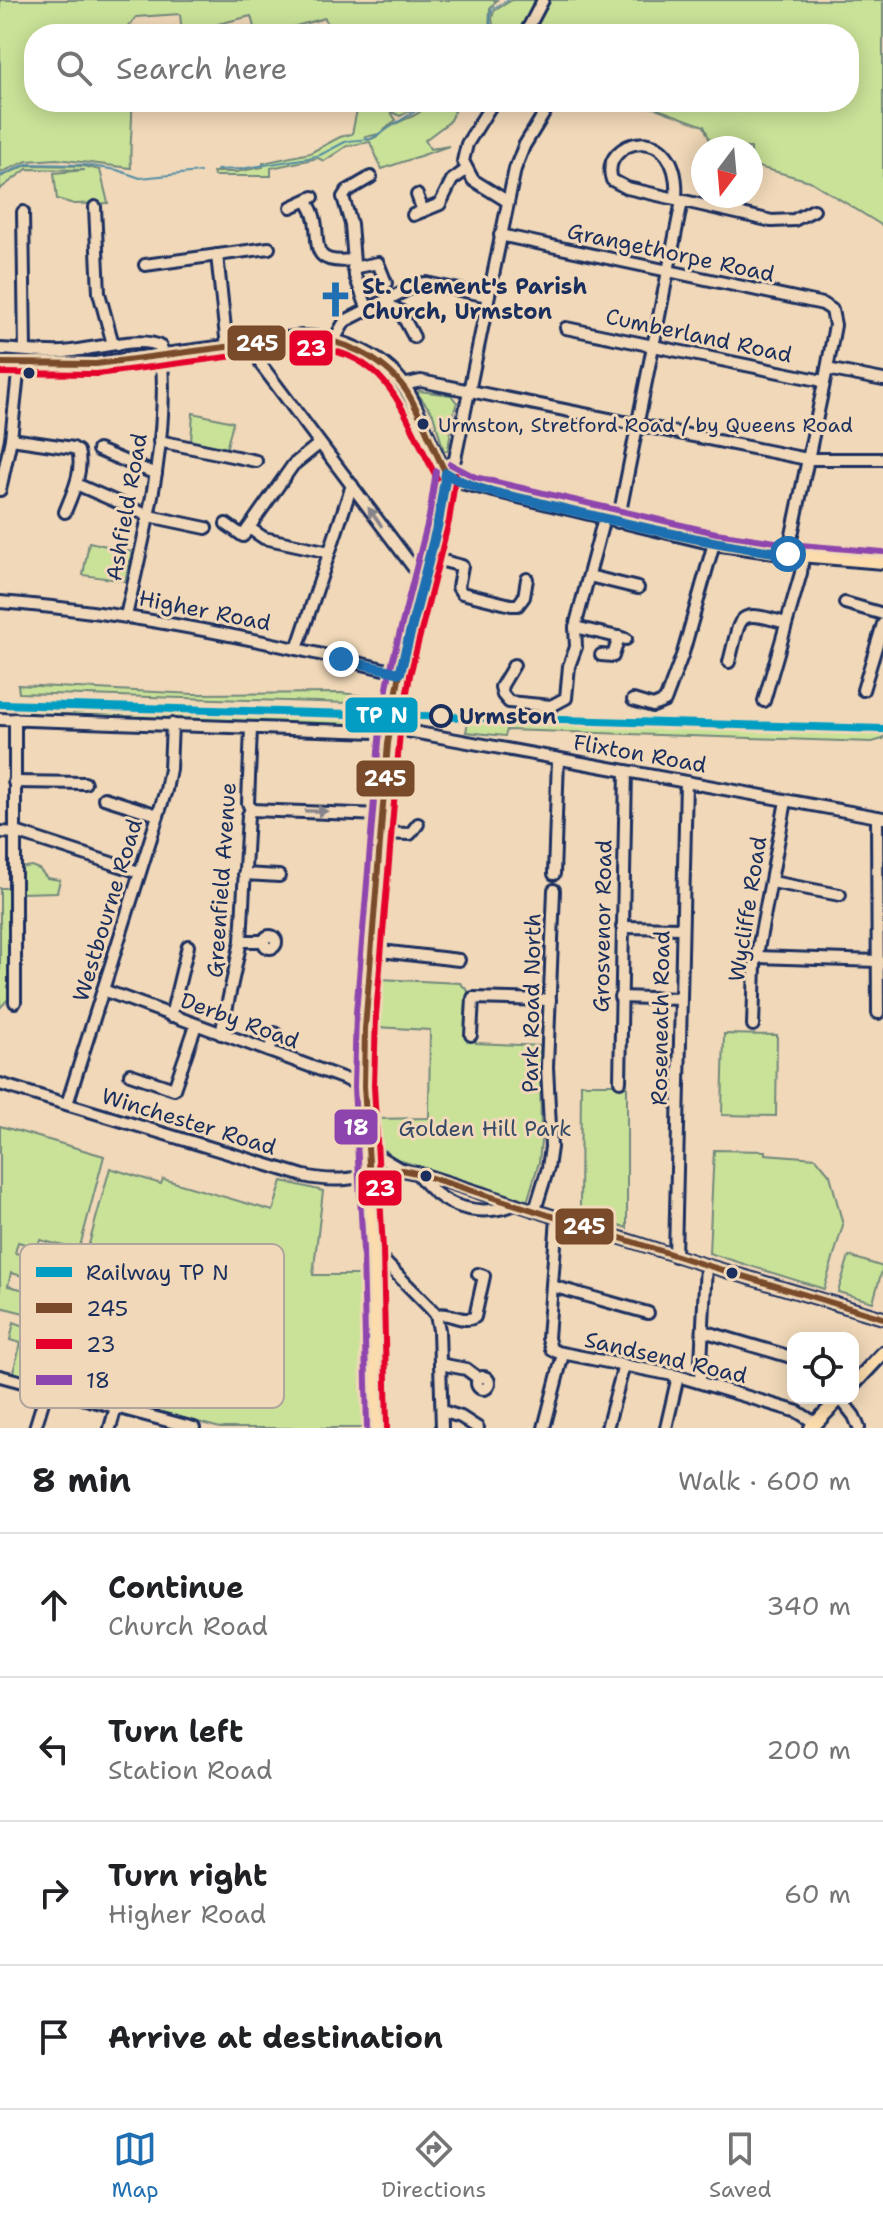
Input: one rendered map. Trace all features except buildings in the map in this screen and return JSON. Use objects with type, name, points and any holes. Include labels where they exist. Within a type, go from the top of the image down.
[{"type":"main road","points":[[0,363],[19,364],[46,358],[96,364],[302,337],[334,340],[378,362],[403,385],[446,473],[445,491],[400,673],[391,726],[365,1029],[364,1086],[373,1250],[377,1428]]},
{"type":"main road","points":[[446,473],[472,486],[714,543],[803,556],[883,562]]},
{"type":"main road","points":[[859,1379],[883,1353]]},
{"type":"main road","points":[[813,1426],[834,1404]]},
{"type":"street","points":[[530,24],[543,0]]},
{"type":"street","points":[[417,195],[418,213],[444,201],[452,180],[464,166],[467,144],[487,112]]},
{"type":"street","points":[[446,473],[455,459],[507,201],[524,146],[545,112]]},
{"type":"street","points":[[618,522],[668,273],[679,200],[672,162],[652,144],[626,147],[612,161],[610,175],[619,185],[679,200],[772,221],[796,223],[814,210]]},
{"type":"street","points":[[464,166],[481,186],[507,201]]},
{"type":"street","points":[[368,310],[352,264],[351,224],[343,197],[347,191],[371,177]]},
{"type":"street","points":[[291,207],[310,200],[323,257],[331,262],[378,263],[386,283]]},
{"type":"street","points":[[95,207],[99,293],[113,344]]},
{"type":"street","points":[[23,212],[25,350]]},
{"type":"street","name":"Grangethorpe Road","points":[[500,235],[823,304],[832,310],[835,325],[827,369]]},
{"type":"street","points":[[145,265],[269,248]]},
{"type":"street","points":[[217,255],[227,347]]},
{"type":"street","points":[[334,340],[345,321],[422,283],[488,296]]},
{"type":"street","points":[[387,299],[402,313],[414,337]]},
{"type":"street","name":"Cumberland Road","points":[[566,328],[823,381]]},
{"type":"street","points":[[0,349],[25,350],[46,358],[113,344],[156,343],[161,347],[162,357]]},
{"type":"street","points":[[254,343],[262,366],[422,579]]},
{"type":"street","name":"Ashfield Road","points":[[126,616],[156,474],[162,357]]},
{"type":"street","points":[[0,490],[11,439],[19,364]]},
{"type":"street","points":[[788,554],[827,369],[883,380]]},
{"type":"street","points":[[403,385],[421,381],[807,459],[883,459]]},
{"type":"street","points":[[11,439],[76,449],[80,458],[76,484],[65,512]]},
{"type":"street","points":[[159,441],[251,456]]},
{"type":"street","points":[[246,532],[293,465],[319,444]]},
{"type":"street","points":[[98,450],[156,474]]},
{"type":"street","points":[[76,484],[149,516],[206,528]]},
{"type":"street","points":[[297,649],[352,485]]},
{"type":"street","points":[[509,667],[501,687],[509,702],[551,706],[560,704],[568,695],[569,666],[576,644],[575,627],[604,518]]},
{"type":"street","points":[[226,524],[233,532],[246,532],[329,552]]},
{"type":"street","points":[[633,700],[657,706],[665,701],[683,653],[714,543]]},
{"type":"street","points":[[764,701],[803,556]]},
{"type":"street","points":[[428,557],[462,566],[458,587],[462,593],[511,605],[523,601],[527,579]]},
{"type":"street","points":[[589,576],[638,588]]},
{"type":"street","name":"Higher Road","points":[[0,602],[126,616],[223,632],[400,673]]},
{"type":"street","points":[[845,603],[883,614]]},
{"type":"street","points":[[729,662],[745,617],[754,614],[786,623]]},
{"type":"street","points":[[863,690],[883,624]]},
{"type":"street","points":[[575,627],[622,638],[613,656],[601,655]]},
{"type":"street","name":"Flixton Road","points":[[0,719],[251,728],[391,726],[880,817]]},
{"type":"street","points":[[15,719],[15,1002]]},
{"type":"street","name":"Westbourne Road","points":[[67,1104],[169,777],[172,724]]},
{"type":"street","name":"Greenfield Avenue","points":[[221,1034],[241,941],[251,810],[248,803],[251,728]]},
{"type":"street","points":[[554,874],[558,759]]},
{"type":"street","name":"Grosvenor Road","points":[[620,1081],[626,771]]},
{"type":"street","points":[[14,782],[85,783]]},
{"type":"street","name":"Roseneath Road","points":[[675,1256],[686,782]]},
{"type":"street","points":[[104,798],[158,815]]},
{"type":"street","name":"Wycliffe Road","points":[[753,1025],[757,957],[786,801]]},
{"type":"street","points":[[251,810],[382,815]]},
{"type":"street","points":[[878,1013],[880,817]]},
{"type":"street","points":[[381,833],[410,834],[418,824]]},
{"type":"street","points":[[0,832],[15,833],[139,872]]},
{"type":"street","points":[[244,874],[279,876]]},
{"type":"street","points":[[772,882],[840,895]]},
{"type":"street","name":"Park Road North","points":[[535,1210],[551,1147],[547,1067],[554,890]]},
{"type":"street","points":[[622,927],[682,928]]},
{"type":"street","points":[[241,941],[264,941]]},
{"type":"street","points":[[171,1016],[188,946]]},
{"type":"street","points":[[372,950],[459,960]]},
{"type":"street","points":[[757,957],[878,961]]},
{"type":"street","name":"Derby Road","points":[[103,990],[364,1086]]},
{"type":"street","points":[[620,997],[680,999]]},
{"type":"street","points":[[471,1035],[473,998],[550,1000]]},
{"type":"street","points":[[130,1074],[174,1089],[196,1025]]},
{"type":"street","points":[[269,1051],[275,1033]]},
{"type":"street","name":"Winchester Road","points":[[0,1084],[304,1176],[328,1181],[370,1178],[402,1170]]},
{"type":"street","points":[[368,1150],[402,1170],[883,1318]]},
{"type":"street","points":[[416,1173],[434,1193],[460,1207],[488,1212],[516,1204]]},
{"type":"street","points":[[557,1218],[552,1286],[648,1313]]},
{"type":"street","points":[[373,1250],[436,1315],[442,1428]]},
{"type":"street","points":[[700,1382],[706,1265]]},
{"type":"street","points":[[436,1315],[445,1313],[468,1320],[475,1317],[484,1276],[478,1274]]},
{"type":"street","name":"Sandsend Road","points":[[552,1286],[548,1338],[551,1349],[700,1382],[798,1412],[813,1426]]},
{"type":"street","points":[[703,1331],[787,1356]]},
{"type":"street","points":[[544,1428],[563,1354]]},
{"type":"street","points":[[440,1364],[459,1366],[478,1378]]},
{"type":"street","points":[[607,1428],[624,1365]]},
{"type":"street","points":[[0,1376],[20,1382]]},
{"type":"street","points":[[666,1428],[678,1376]]},
{"type":"street","points":[[846,1404],[859,1428]]},
{"type":"street","points":[[35,1428],[41,1408]]},
{"type":"street","points":[[110,1428],[116,1408]]},
{"type":"street","points":[[119,1408],[194,1428]]},
{"type":"street","points":[[442,1411],[461,1417],[474,1427]]},
{"type":"green space","points":[[0,0],[497,0],[490,8],[489,24],[327,24],[325,18],[303,24],[253,24],[251,16],[218,24],[181,24],[180,14],[136,17],[130,24],[24,24],[24,112],[132,112],[131,168],[57,159],[27,161],[0,173]]},
{"type":"green space","points":[[512,0],[539,0],[527,24],[493,24],[494,11]]},
{"type":"green space","points":[[549,0],[883,0],[883,226],[810,181],[763,168],[763,136],[708,136],[704,126],[666,112],[859,112],[859,24],[538,24]]},
{"type":"green space","points":[[357,112],[391,112],[396,120],[379,134],[365,137],[368,140],[377,136],[393,125],[419,112],[454,112],[449,122],[425,140],[430,149],[449,146],[382,169],[370,142],[347,146],[324,161],[318,158],[271,168],[271,176],[214,176],[213,172],[263,167],[263,163],[310,153],[352,134]]},
{"type":"green space","points":[[27,165],[83,166],[100,170],[108,203],[74,204],[57,199],[54,173],[85,170],[27,169],[0,189],[0,177]]},
{"type":"green space","points":[[419,391],[451,395],[457,403],[448,450],[444,451],[433,414],[418,394]]},
{"type":"green space","points":[[193,413],[233,422],[226,450],[191,442]]},
{"type":"green space","points":[[89,542],[132,552],[125,581],[83,575]]},
{"type":"green space","points":[[18,685],[194,694],[341,693],[385,698],[382,704],[19,693]]},
{"type":"green space","points":[[19,706],[381,716],[378,724],[372,725],[23,716]]},
{"type":"green space","points":[[528,720],[883,732],[883,739],[872,742],[507,730],[505,736],[466,732],[468,722],[527,724]]},
{"type":"green space","points":[[31,866],[47,878],[60,880],[57,892],[20,893],[20,868]]},
{"type":"green space","points":[[0,888],[9,888],[10,997],[0,1008]]},
{"type":"green space","name":"Golden Hill Park","points":[[379,979],[460,983],[468,991],[466,1034],[476,1035],[476,1043],[540,1046],[541,1141],[539,1162],[527,1202],[396,1159],[379,1146],[374,1119],[429,1118],[430,1030],[376,1027]]},
{"type":"green space","points":[[724,1034],[777,1035],[776,1116],[722,1115]]},
{"type":"green space","points":[[581,1084],[627,1084],[627,1228],[580,1210]]},
{"type":"green space","points":[[0,1126],[104,1156],[81,1244],[56,1244],[40,1240],[38,1244],[18,1242],[15,1253],[20,1254],[20,1275],[11,1273],[8,1286],[20,1289],[20,1312],[0,1307]]},
{"type":"green space","points":[[714,1150],[765,1151],[765,1154],[816,1158],[830,1175],[843,1225],[824,1289],[709,1253]]},
{"type":"green space","points":[[110,1168],[161,1184],[163,1179],[273,1211],[282,1181],[323,1191],[313,1275],[365,1275],[369,1428],[220,1428],[147,1408],[284,1408],[284,1244],[89,1244]]},
{"type":"green space","points":[[849,1256],[883,1267],[873,1302],[838,1292]]},
{"type":"green space","points":[[14,1322],[20,1324],[20,1343],[10,1340]]},
{"type":"green space","points":[[20,1347],[20,1374],[13,1372]]},
{"type":"waterway","points":[[490,24],[492,9],[508,0]]},
{"type":"waterway","points":[[217,170],[241,169],[320,155],[347,141],[371,139],[414,112]]},
{"type":"waterway","points":[[0,176],[27,164],[84,165],[117,170],[140,178],[200,172]]},
{"type":"transit line","name":"245","points":[[0,363],[96,364],[302,337],[331,341],[359,351],[396,378],[416,409],[446,473]]},
{"type":"transit line","name":"23","points":[[0,373],[97,374],[303,347],[333,351],[357,359],[390,390],[403,409],[437,478]]},
{"type":"transit line","name":"18","points":[[450,464],[475,477],[716,533],[789,544],[883,552]]},
{"type":"transit line","name":"18","points":[[367,1428],[363,1250],[354,1087],[356,1013],[380,729],[390,671],[429,517],[436,471]]},
{"type":"transit line","name":"245","points":[[446,473],[439,519],[400,673],[388,743],[365,1029],[364,1086],[370,1178],[402,1170],[416,1173],[883,1318]]},
{"type":"transit line","name":"23","points":[[387,1428],[383,1250],[374,1086],[376,1015],[400,732],[410,675],[449,521],[456,475]]},
{"type":"transit line","points":[[0,704],[883,729]]},
{"type":"place","name":"St. Clement's Parish Church, Urmston","points":[[336,299]]},
{"type":"place","name":"Urmston, Stretford Road / by Queens Road","points":[[423,424]]},
{"type":"place","name":"Urmston","points":[[441,716]]},
{"type":"route","points":[[341,659],[400,673],[438,523],[446,473],[472,486],[604,518],[714,543],[788,554]]}]
